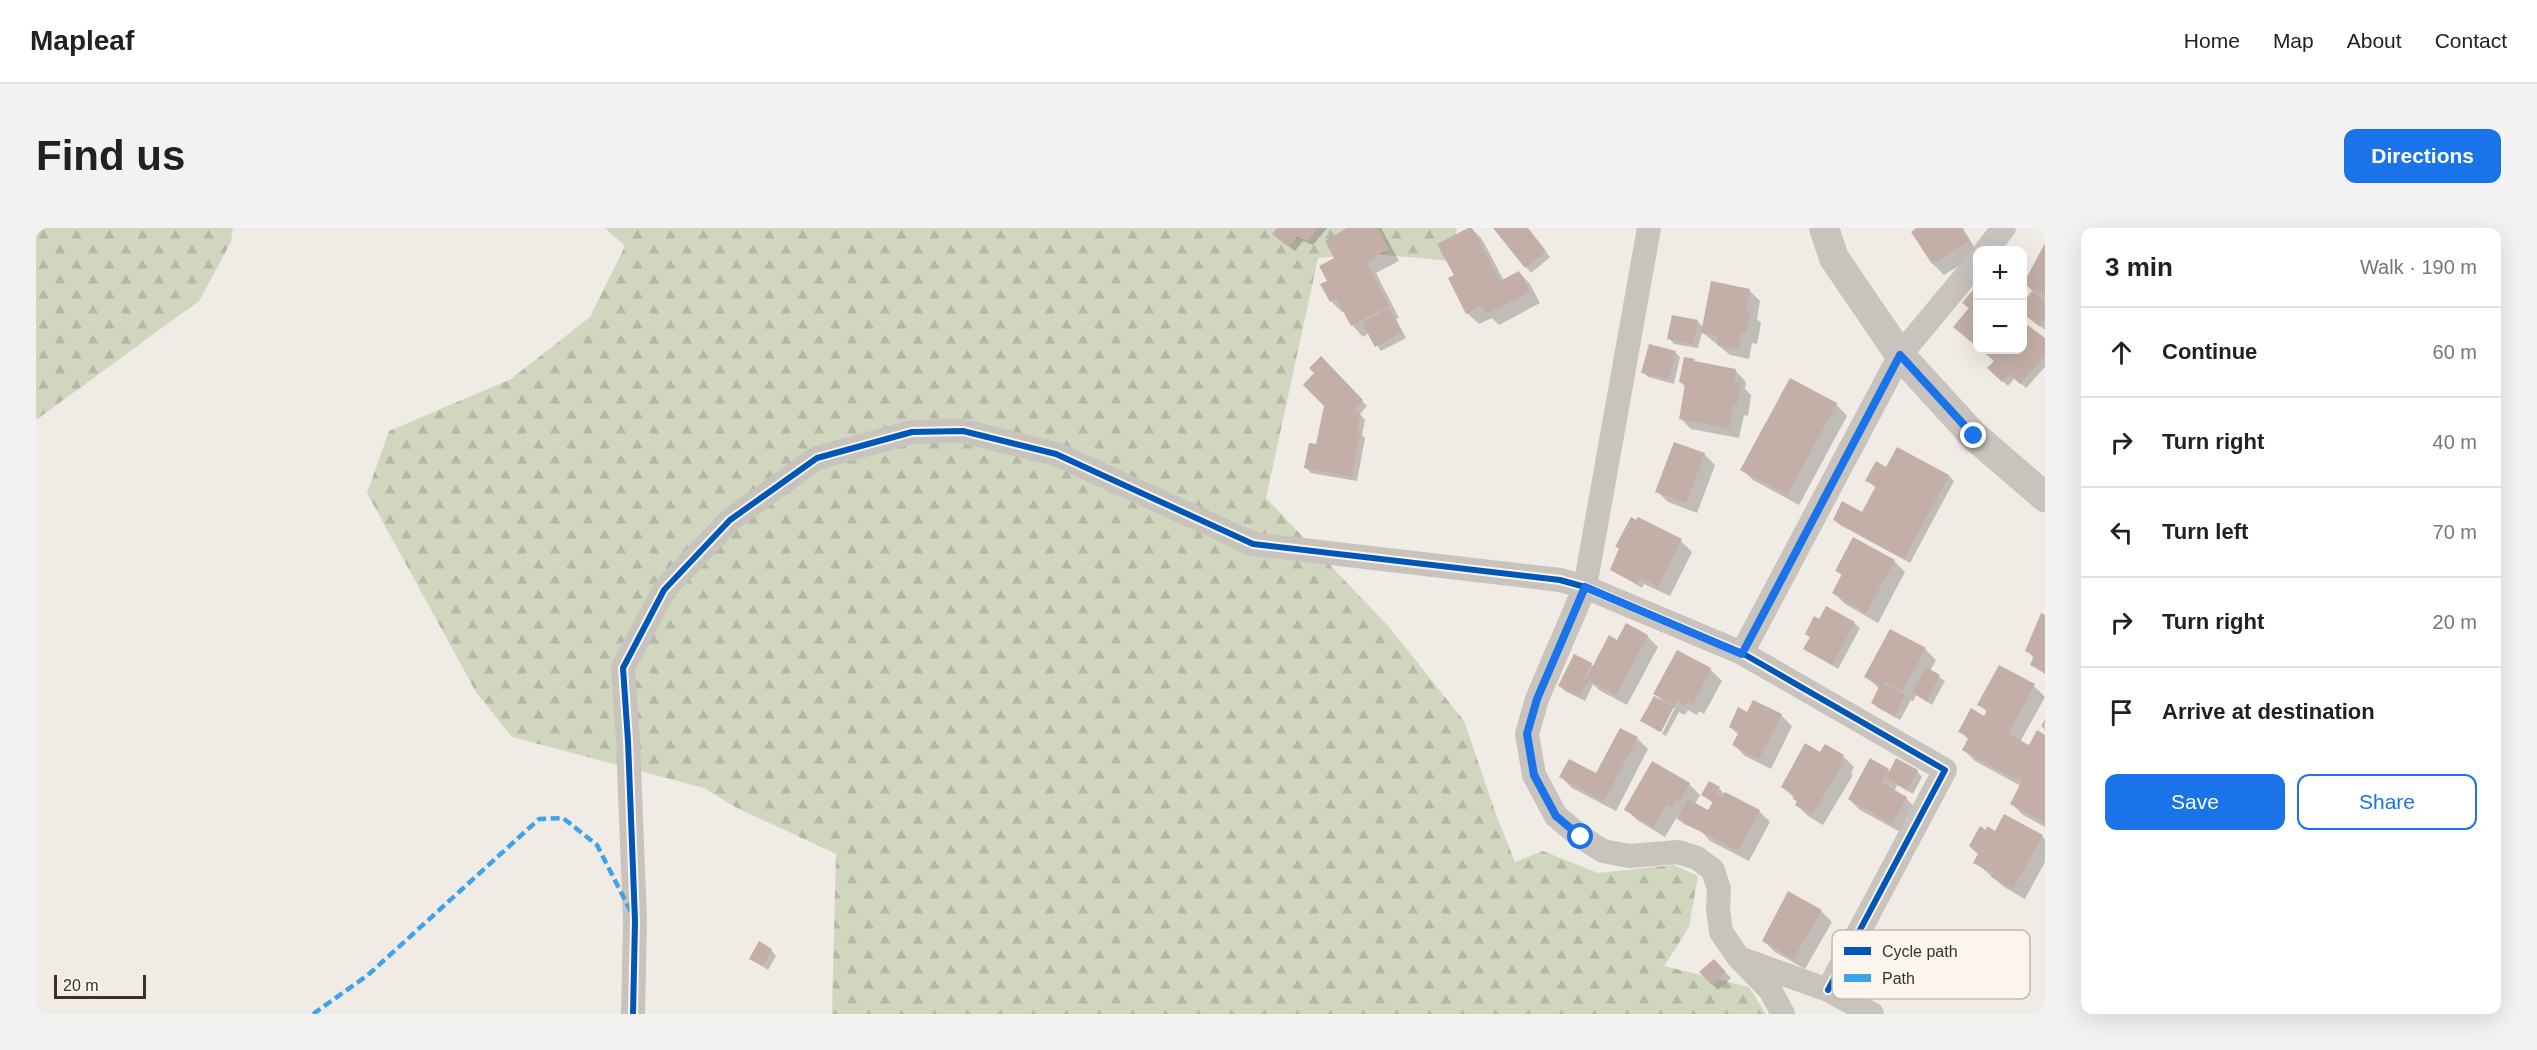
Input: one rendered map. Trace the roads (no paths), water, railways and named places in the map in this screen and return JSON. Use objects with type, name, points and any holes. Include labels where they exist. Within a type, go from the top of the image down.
[{"type":"street","points":[[1649,228],[1585,587],[1537,699],[1527,734],[1534,775],[1556,816],[1581,837],[1603,851],[1629,856],[1678,852],[1697,858],[1713,870],[1719,889],[1718,909],[1721,932],[1738,957],[1770,990],[1783,1014]]},
{"type":"street","points":[[1824,228],[1834,258],[1900,355],[1974,436],[2045,497]]},
{"type":"street","points":[[1989,246],[2004,228]]},
{"type":"street","points":[[1742,654],[1900,355],[1973,266]]},
{"type":"street","points":[[633,1014],[635,921],[623,668],[664,590],[730,520],[817,458],[912,432],[963,431],[1056,454],[1253,544],[1560,580],[1585,587],[1742,654],[1945,770],[1860,930]]},
{"type":"street","points":[[1738,957],[1832,992]]},
{"type":"street","points":[[1828,990],[1832,982]]},
{"type":"street","points":[[1844,999],[1872,1014]]}]
